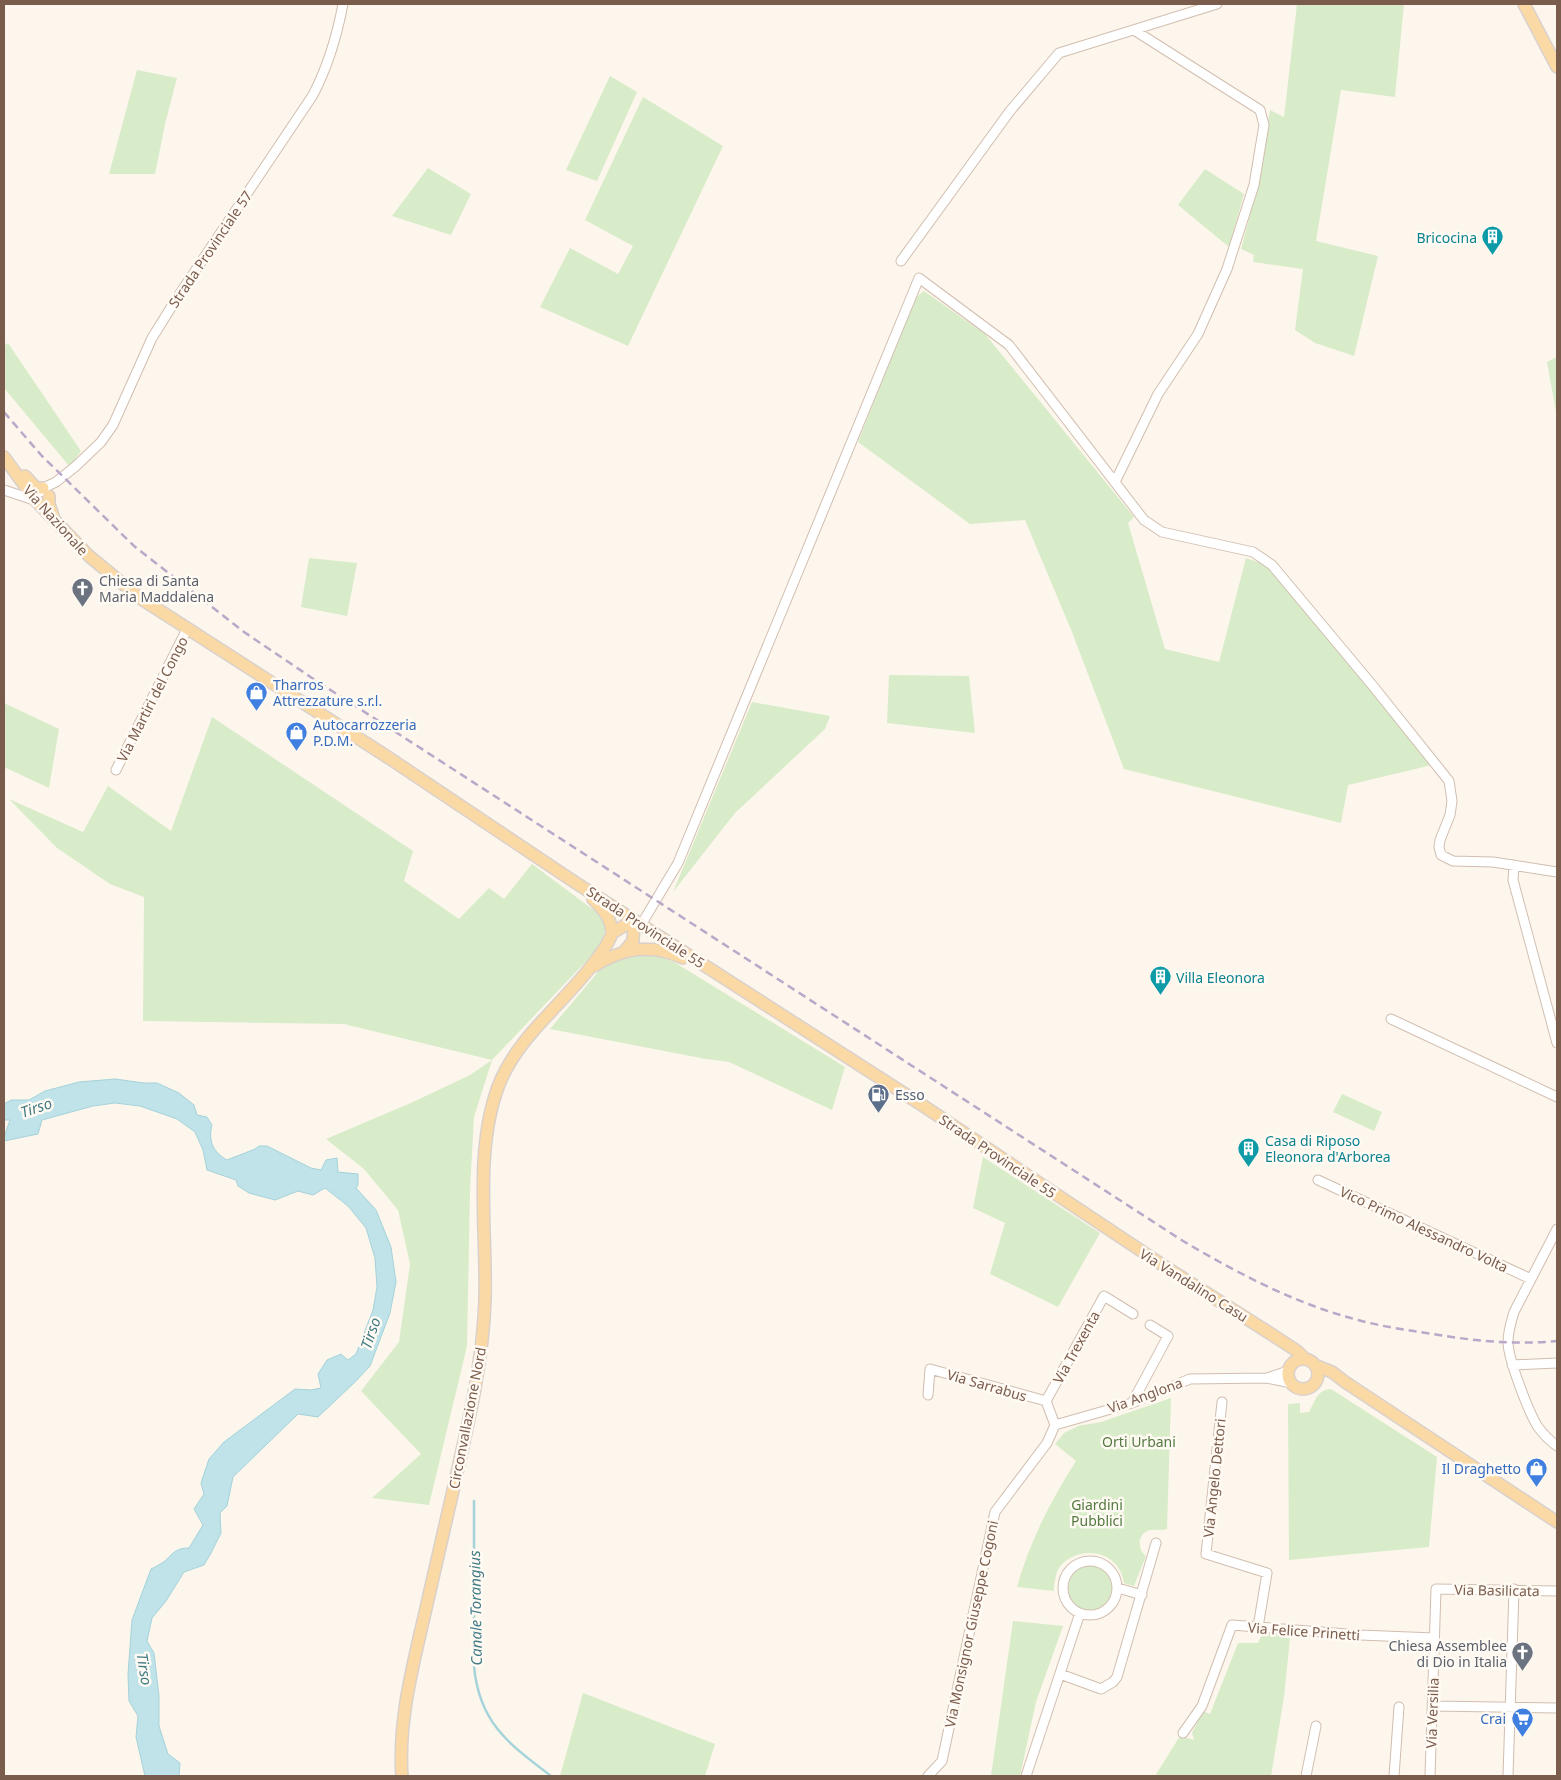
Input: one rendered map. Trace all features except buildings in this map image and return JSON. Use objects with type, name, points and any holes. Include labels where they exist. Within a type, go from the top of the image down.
[{"type":"main road","points":[[1524,4],[1557,67]]},
{"type":"main road","points":[[4,456],[18,466],[30,483],[46,492],[48,504],[56,522]]},
{"type":"main road","name":"Via Nazionale","points":[[4,456],[36,501],[88,556],[120,583],[187,628]]},
{"type":"main road","name":"Strada Provinciale 55","points":[[187,628],[386,756],[576,883],[914,1100],[1104,1227]]},
{"type":"main road","points":[[576,883],[604,910],[611,924],[612,933],[638,922]]},
{"type":"main road","points":[[624,952],[633,941],[638,922]]},
{"type":"main road","name":"Circonvallazione Nord","points":[[402,1776],[401,1707],[411,1675],[465,1439],[478,1370],[485,1301],[484,1161],[488,1127],[498,1087],[509,1064],[523,1044],[589,969],[610,942],[612,933]]},
{"type":"main road","name":"Circonvallazione Nord","points":[[589,969],[602,961],[624,952],[649,948],[671,953],[718,974]]},
{"type":"main road","name":"Via Vandalino Casu","points":[[1104,1227],[1284,1343],[1295,1364]]},
{"type":"main road","points":[[1344,1382],[1328,1380],[1315,1384],[1305,1390],[1296,1388],[1291,1384],[1288,1376],[1295,1364],[1314,1362],[1317,1366],[1332,1372],[1344,1382],[1557,1522]]},
{"type":"main road","points":[[1315,1384],[1319,1377],[1317,1366]]},
{"type":"street","name":"Strada Provinciale 57","points":[[46,492],[101,442],[113,426],[152,338],[176,298],[313,95],[324,73],[340,24],[344,4]]},
{"type":"street","points":[[901,261],[1010,110],[1059,54],[1218,4]]},
{"type":"street","points":[[1114,482],[1158,394],[1198,334],[1227,269],[1254,185],[1264,125],[1260,110],[1134,30]]},
{"type":"street","points":[[638,922],[678,863],[919,278],[1009,344],[1144,520],[1162,532],[1252,552],[1272,566],[1373,686],[1449,781],[1452,801],[1450,815],[1439,847],[1441,855],[1446,859],[1514,865],[1557,872]]},
{"type":"street","points":[[4,490],[36,501],[42,501],[46,492]]},
{"type":"street","name":"Via Martiri del Congo","points":[[116,770],[187,628]]},
{"type":"street","points":[[1514,865],[1514,880],[1557,1043]]},
{"type":"street","points":[[1391,1019],[1557,1096]]},
{"type":"street","name":"Vico Primo Alessandro Volta","points":[[1318,1180],[1531,1279]]},
{"type":"street","points":[[1557,1230],[1514,1312],[1509,1326],[1508,1342],[1511,1362],[1537,1425],[1547,1438],[1557,1446]]},
{"type":"street","name":"Via Trexenta","points":[[1046,1401],[1104,1296],[1133,1314]]},
{"type":"street","points":[[1132,1403],[1168,1336],[1150,1325]]},
{"type":"street","points":[[1511,1362],[1557,1363]]},
{"type":"street","name":"Via Anglona","points":[[1267,1378],[1295,1364]]},
{"type":"street","name":"Via Sarrabus","points":[[928,1395],[930,1369],[1046,1401],[1056,1425]]},
{"type":"street","name":"Via Anglona","points":[[1056,1425],[1132,1403],[1190,1379],[1267,1378],[1291,1384]]},
{"type":"street","name":"Via Angelo Dettori","points":[[1222,1402],[1206,1554],[1267,1573],[1258,1627]]},
{"type":"street","name":"Via Monsignor Giuseppe Cogoni","points":[[928,1776],[942,1761],[995,1512],[1047,1443],[1056,1425]]},
{"type":"street","points":[[1060,1674],[1101,1689],[1113,1682],[1119,1669],[1142,1595],[1156,1543]]},
{"type":"street","points":[[1092,1560],[1103,1563],[1111,1569],[1117,1579],[1118,1588],[1115,1600],[1108,1610],[1099,1614],[1088,1616],[1080,1614],[1070,1606],[1064,1596],[1063,1586],[1066,1575],[1072,1567],[1082,1561],[1092,1560]]},
{"type":"street","points":[[1118,1588],[1142,1595]]},
{"type":"street","name":"Via Basilicata","points":[[1436,1589],[1557,1591]]},
{"type":"street","name":"Via Versilia","points":[[1430,1776],[1436,1589]]},
{"type":"street","points":[[1508,1776],[1514,1589]]},
{"type":"street","points":[[1026,1776],[1080,1614]]},
{"type":"street","name":"Via Felice Prinetti","points":[[1183,1733],[1202,1706],[1232,1625],[1360,1635],[1434,1638]]},
{"type":"street","points":[[1433,1706],[1557,1708]]},
{"type":"street","points":[[1394,1776],[1399,1707]]},
{"type":"street","points":[[1306,1776],[1316,1726]]},
{"type":"green space","points":[[1297,4],[1404,4],[1395,97],[1341,90],[1316,241],[1378,256],[1354,356],[1315,343],[1295,330],[1303,269],[1253,262],[1254,255],[1241,249],[1255,196],[1270,110],[1284,117]]},
{"type":"green space","points":[[137,70],[177,78],[155,174],[109,174]]},
{"type":"green space","points":[[610,76],[637,92],[597,181],[566,170]]},
{"type":"green space","points":[[643,97],[723,146],[628,346],[540,307],[570,248],[618,274],[633,246],[585,220]]},
{"type":"green space","points":[[428,168],[471,194],[451,235],[392,216]]},
{"type":"green space","points":[[1205,169],[1244,194],[1229,247],[1178,205]]},
{"type":"green space","points":[[924,291],[985,334],[1134,517],[1128,523],[1165,649],[1219,662],[1246,558],[1267,565],[1432,765],[1348,785],[1341,823],[1124,769],[1072,632],[1025,520],[970,524],[858,442],[915,298]]},
{"type":"green space","points":[[8,343],[81,451],[70,467],[4,388],[4,346]]},
{"type":"green space","points":[[1557,357],[1557,417],[1547,362]]},
{"type":"green space","points":[[309,558],[357,563],[347,616],[301,607]]},
{"type":"green space","points":[[889,675],[969,676],[975,733],[887,723]]},
{"type":"green space","points":[[752,702],[830,716],[825,729],[735,813],[673,892]]},
{"type":"green space","points":[[4,703],[59,729],[49,788],[4,767]]},
{"type":"green space","points":[[212,717],[413,851],[404,881],[459,919],[489,888],[504,899],[532,864],[595,911],[600,917],[605,927],[605,932],[598,947],[492,1060],[344,1024],[143,1021],[144,897],[110,884],[57,848],[9,799],[83,832],[108,786],[171,831]]},
{"type":"green space","points":[[652,954],[674,962],[845,1067],[832,1110],[729,1062],[550,1029],[603,966],[627,958]]},
{"type":"green space","points":[[492,1060],[474,1117],[470,1190],[467,1346],[429,1505],[372,1498],[421,1454],[361,1391],[399,1342],[410,1264],[398,1210],[364,1169],[326,1139],[413,1102],[470,1075]]},
{"type":"green space","points":[[1342,1094],[1382,1112],[1374,1131],[1333,1112]]},
{"type":"green space","points":[[983,1157],[1100,1233],[1058,1307],[990,1274],[1005,1223],[973,1208]]},
{"type":"green space","points":[[1331,1389],[1437,1457],[1429,1547],[1289,1560],[1288,1404],[1300,1403],[1300,1413],[1309,1412],[1319,1394],[1322,1391]]},
{"type":"green space","name":"Giardini Pubblici","points":[[1171,1398],[1167,1529],[1146,1531],[1141,1537],[1141,1549],[1146,1556],[1134,1586],[1124,1583],[1120,1571],[1107,1557],[1091,1553],[1075,1556],[1061,1565],[1054,1584],[1054,1591],[1017,1587],[1028,1554],[1042,1522],[1076,1461],[1055,1444],[1064,1433],[1078,1426],[1101,1422]]},
{"type":"green space","points":[[1094,1566],[1106,1572],[1111,1579],[1111,1597],[1106,1604],[1099,1609],[1086,1610],[1078,1607],[1071,1600],[1068,1584],[1071,1576],[1078,1569]]},
{"type":"green space","points":[[1013,1621],[1063,1626],[1036,1702],[1020,1776],[991,1776]]},
{"type":"green space","points":[[1263,1632],[1290,1638],[1284,1697],[1271,1776],[1155,1776],[1180,1736],[1194,1740],[1192,1733],[1203,1711],[1210,1714],[1238,1643],[1258,1643]]},
{"type":"green space","points":[[583,1693],[715,1744],[705,1776],[560,1776]]},
{"type":"water","name":"Tirso","points":[[115,1079],[157,1083],[179,1093],[194,1105],[197,1115],[207,1117],[212,1125],[211,1141],[213,1146],[227,1160],[259,1146],[267,1146],[311,1168],[321,1170],[326,1160],[337,1158],[338,1172],[358,1174],[358,1185],[356,1188],[376,1210],[391,1247],[396,1282],[390,1313],[370,1366],[318,1417],[298,1414],[233,1477],[227,1506],[220,1513],[221,1533],[211,1553],[204,1565],[184,1572],[166,1601],[152,1618],[147,1641],[154,1653],[159,1696],[159,1726],[168,1754],[180,1763],[179,1776],[145,1776],[136,1737],[138,1716],[129,1701],[128,1674],[132,1620],[151,1569],[165,1561],[178,1550],[189,1548],[203,1525],[194,1509],[204,1494],[201,1483],[209,1459],[224,1442],[295,1389],[311,1390],[321,1388],[318,1374],[327,1360],[341,1354],[348,1360],[356,1354],[373,1310],[377,1287],[375,1258],[366,1228],[348,1206],[325,1188],[313,1195],[298,1191],[275,1200],[249,1193],[238,1186],[236,1180],[207,1170],[203,1150],[195,1132],[177,1119],[140,1106],[115,1103],[93,1106],[42,1120],[38,1134],[4,1141],[10,1120],[5,1120],[4,1122],[4,1104],[11,1100],[29,1100],[45,1091],[79,1082]]},
{"type":"waterway","name":"Canale Torangius","points":[[474,1501],[474,1666],[477,1686],[482,1703],[489,1717],[499,1730],[509,1742],[551,1776]]},
{"type":"railway","points":[[4,412],[41,455],[134,546],[244,632],[312,678],[1183,1241],[1225,1265],[1290,1297],[1358,1320],[1377,1325],[1479,1340],[1526,1343],[1557,1341]]},
{"type":"place","name":"Bricocina","points":[[1493,256]]},
{"type":"place","name":"Chiesa di Santa Maria Maddalena","points":[[83,607]]},
{"type":"place","name":"Tharros Attrezzature s.r.l.","points":[[257,711]]},
{"type":"place","name":"Autocarrozzeria P.D.M.","points":[[297,751]]},
{"type":"place","name":"Villa Eleonora","points":[[1160,996]]},
{"type":"place","name":"Esso","points":[[879,1113]]},
{"type":"place","name":"Casa di Riposo Eleonora d'Arborea","points":[[1249,1167]]},
{"type":"place","name":"Il Draghetto","points":[[1537,1487]]},
{"type":"place","name":"Chiesa Assemblee di Dio in Italia","points":[[1523,1672]]},
{"type":"place","name":"Crai","points":[[1522,1737]]},
{"type":"park label","name":"Orti Urbani","points":[[1139,1441]]}]
